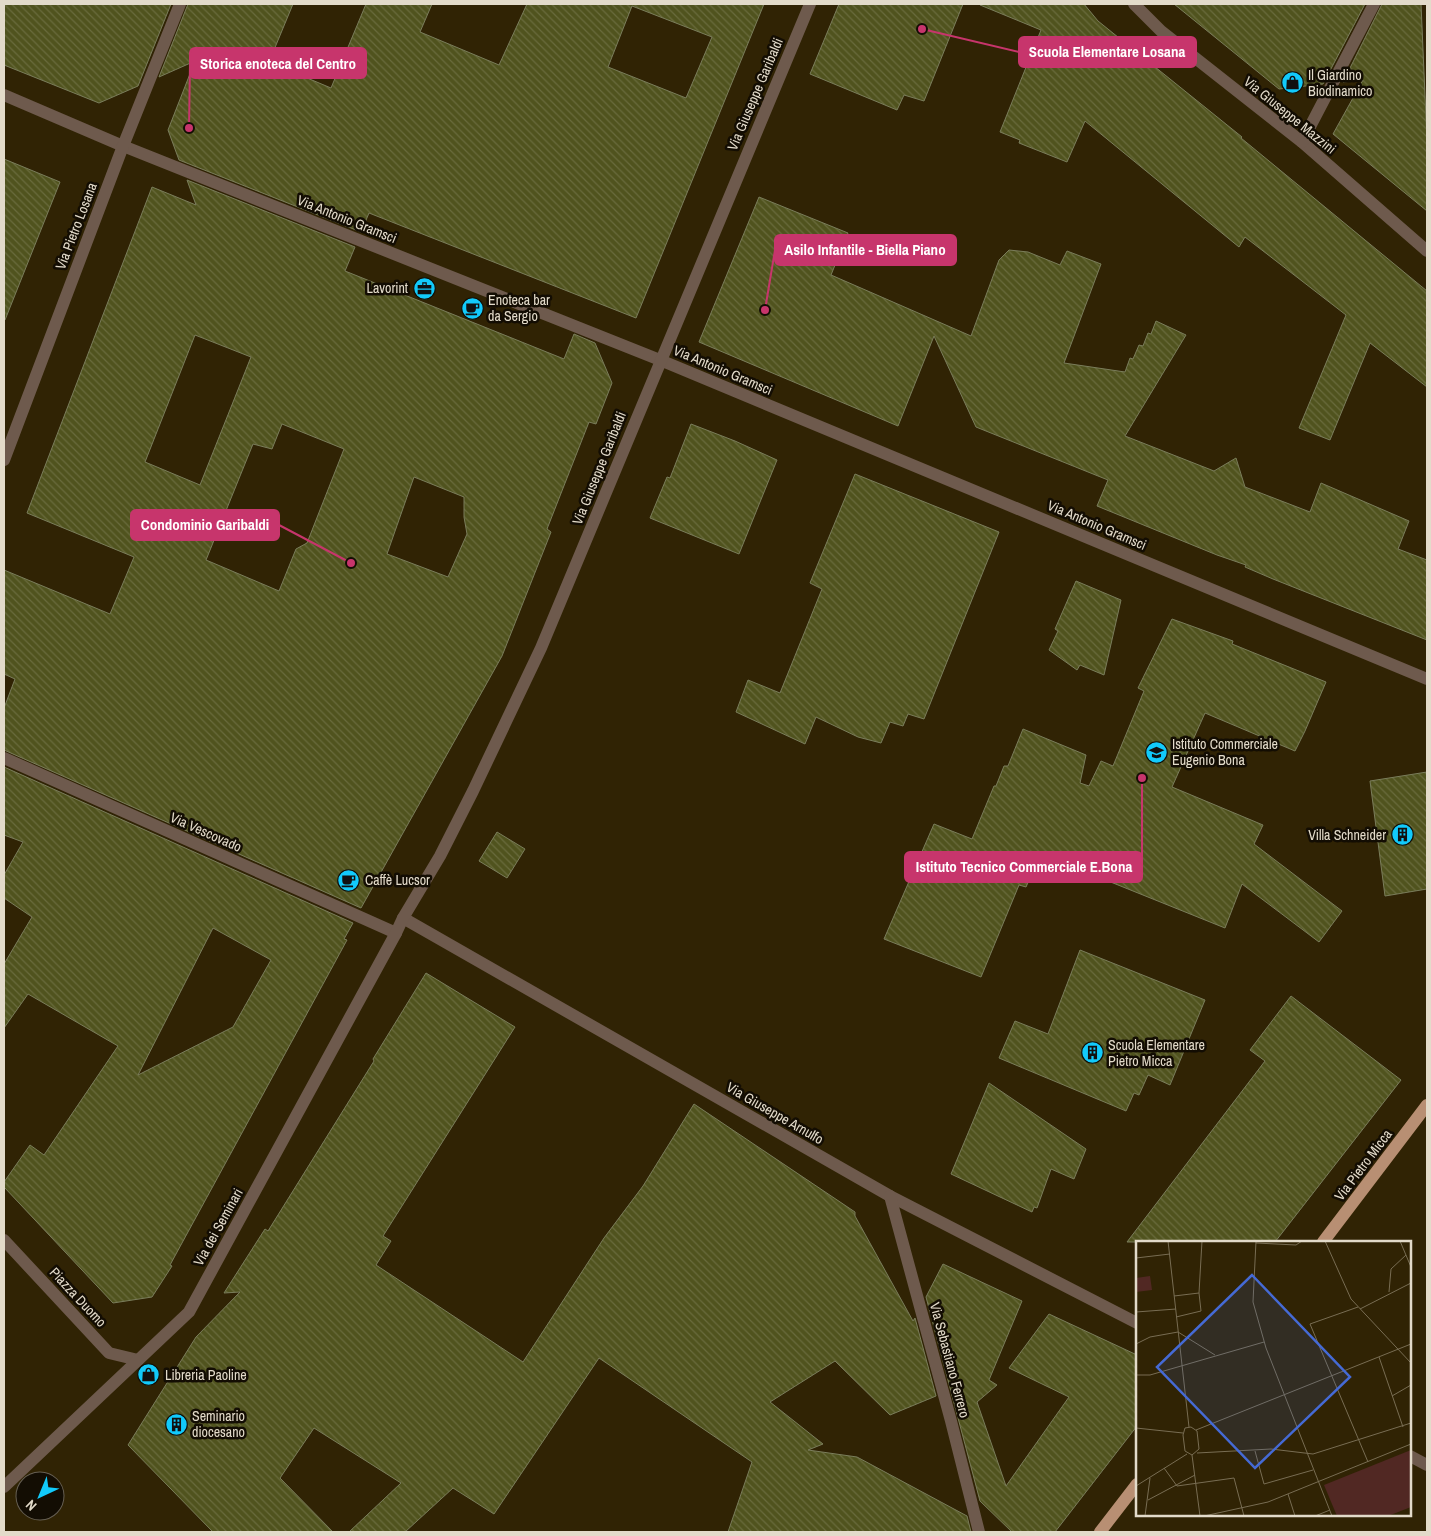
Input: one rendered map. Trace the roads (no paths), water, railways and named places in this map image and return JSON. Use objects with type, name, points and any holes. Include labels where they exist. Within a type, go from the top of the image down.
[{"type":"main road","name":"Via Pietro Micca","points":[[1324,1241],[1427,1105]]},
{"type":"main road","points":[[1100,1532],[1136,1485]]},
{"type":"street","name":"Via Pietro Losana","points":[[4,460],[123,146],[180,4]]},
{"type":"street","name":"Via Giuseppe Garibaldi","points":[[396,933],[440,856],[541,648],[810,4]]},
{"type":"street","name":"Via Giuseppe Mazzini","points":[[1134,4],[1161,31],[1302,142],[1427,250]]},
{"type":"street","points":[[1302,142],[1374,4]]},
{"type":"street","name":"Via Antonio Gramsci","points":[[4,95],[123,146],[660,360],[1427,678]]},
{"type":"street","name":"Via Vescovado","points":[[4,758],[396,933]]},
{"type":"street","name":"Via Giuseppe Arnulfo","points":[[403,918],[890,1196],[1136,1322]]},
{"type":"street","name":"Via dei Seminari","points":[[4,1487],[189,1312],[396,933]]},
{"type":"street","name":"Via Sebastiano Ferrero","points":[[890,1196],[979,1532]]},
{"type":"street","name":"Piazza Duomo","points":[[4,1240],[109,1353],[138,1360]]},
{"type":"street","points":[[1411,1457],[1427,1465]]},
{"type":"place","name":"Scuola Elementare Losana","points":[[922,29]]},
{"type":"place","name":"Il Giardino Biodinamico","points":[[1292,83]]},
{"type":"place","name":"Storica enoteca del Centro","points":[[189,128]]},
{"type":"place","name":"Lavorint","points":[[424,288]]},
{"type":"place","name":"Enoteca bar da Sergio","points":[[472,308]]},
{"type":"place","name":"Asilo Infantile - Biella Piano","points":[[765,310]]},
{"type":"place","name":"Condominio Garibaldi","points":[[351,563]]},
{"type":"place","name":"Istituto Commerciale Eugenio Bona","points":[[1156,752]]},
{"type":"place","name":"Istituto Tecnico Commerciale E.Bona","points":[[1142,778]]},
{"type":"place","name":"Villa Schneider","points":[[1402,835]]},
{"type":"place","name":"Caffè Lucsor","points":[[349,880]]},
{"type":"place","name":"Scuola Elementare Pietro Micca","points":[[1092,1053]]},
{"type":"place","name":"Libreria Paoline","points":[[149,1375]]},
{"type":"place","name":"Seminario diocesano","points":[[176,1424]]}]
